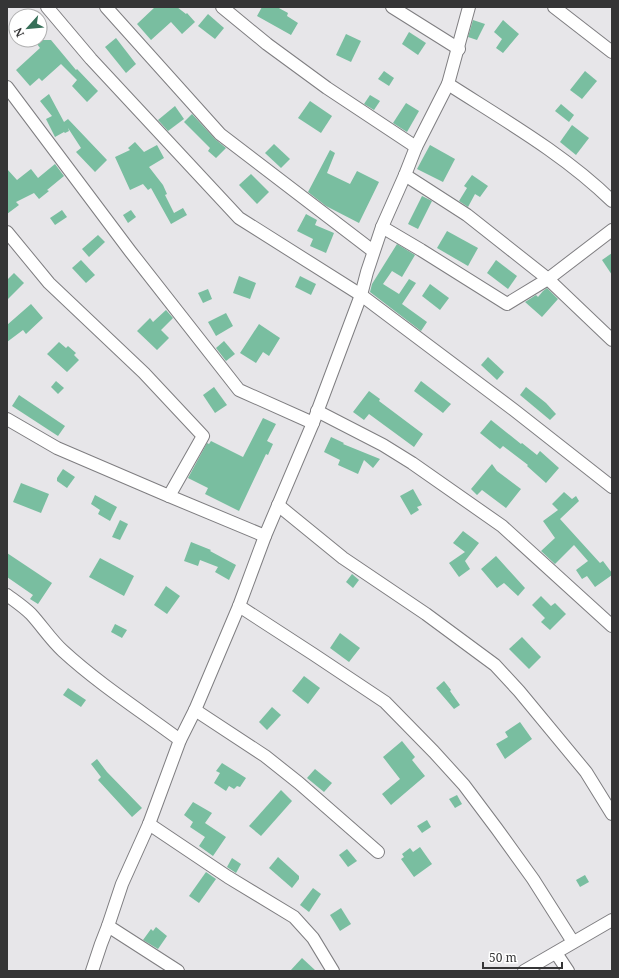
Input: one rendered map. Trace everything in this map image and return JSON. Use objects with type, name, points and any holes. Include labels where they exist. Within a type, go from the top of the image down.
[{"type":"street","points":[[48,7],[91,59],[239,218],[361,295],[502,401],[612,487]]},
{"type":"street","points":[[106,7],[220,134],[373,251]]},
{"type":"street","points":[[222,7],[267,44],[327,88],[416,147]]},
{"type":"street","points":[[392,7],[458,49]]},
{"type":"street","points":[[92,971],[122,884],[149,824],[180,740],[195,710],[239,606],[264,536],[313,423],[361,295],[373,251],[382,228],[416,147],[448,84],[469,7]]},
{"type":"street","points":[[554,7],[612,52]]},
{"type":"street","points":[[448,84],[562,158],[594,183],[612,200]]},
{"type":"street","points":[[7,87],[130,251],[239,390],[313,423]]},
{"type":"street","points":[[405,175],[467,215],[548,279],[612,340]]},
{"type":"street","points":[[382,228],[422,250],[507,304],[548,279],[612,230]]},
{"type":"street","points":[[7,232],[49,283],[144,373],[203,436],[169,496]]},
{"type":"street","points":[[317,411],[382,445],[412,463],[502,526],[612,626]]},
{"type":"street","points":[[7,419],[57,448],[264,536]]},
{"type":"street","points":[[278,505],[343,558],[426,614],[495,665],[519,691],[586,772],[612,814]]},
{"type":"street","points":[[7,595],[30,613],[62,650],[87,672],[115,694],[140,710],[180,740]]},
{"type":"street","points":[[239,606],[385,702],[418,735],[464,785],[497,829],[533,880],[573,942]]},
{"type":"street","points":[[195,710],[265,756],[378,852]]},
{"type":"street","points":[[149,824],[228,877],[294,917],[313,938],[333,971]]},
{"type":"street","points":[[524,971],[612,920]]},
{"type":"street","points":[[108,926],[178,971]]},
{"type":"street","points":[[556,953],[568,971]]},
{"type":"building","points":[[155,7],[177,7],[186,14],[187,13],[195,22],[182,34],[171,22],[151,40],[137,24]]},
{"type":"building","points":[[262,7],[277,7],[288,13],[287,16],[298,23],[291,35],[257,16]]},
{"type":"building","points":[[208,14],[224,28],[215,39],[198,26]]},
{"type":"building","points":[[473,20],[485,24],[477,40],[468,37]]},
{"type":"building","points":[[503,20],[519,34],[503,53],[496,48],[502,39],[494,32]]},
{"type":"building","points":[[409,32],[426,43],[418,55],[402,44]]},
{"type":"building","points":[[346,34],[361,41],[351,62],[336,55]]},
{"type":"building","points":[[116,38],[136,64],[126,73],[105,47]]},
{"type":"building","points":[[48,40],[51,40],[76,70],[77,69],[98,91],[87,102],[72,86],[77,80],[61,64],[42,81],[39,78],[30,86],[16,70],[40,48],[48,48]]},
{"type":"building","points":[[384,71],[394,78],[389,86],[378,79]]},
{"type":"building","points":[[585,71],[597,81],[582,99],[570,90]]},
{"type":"building","points":[[49,94],[64,122],[68,119],[107,160],[95,172],[76,152],[81,148],[68,128],[69,131],[55,137],[46,119],[52,116],[40,101]]},
{"type":"building","points":[[370,95],[380,101],[374,110],[364,104]]},
{"type":"building","points":[[310,101],[332,116],[321,133],[298,118]]},
{"type":"building","points":[[406,103],[419,111],[407,132],[393,123]]},
{"type":"building","points":[[561,104],[574,115],[569,122],[555,111]]},
{"type":"building","points":[[175,106],[184,119],[168,131],[158,120]]},
{"type":"building","points":[[192,114],[215,139],[226,148],[216,158],[208,151],[210,148],[184,122]]},
{"type":"building","points":[[572,125],[589,138],[576,155],[560,142]]},
{"type":"building","points":[[135,142],[144,152],[157,145],[164,158],[149,167],[163,185],[167,194],[165,195],[174,213],[183,208],[187,215],[171,224],[151,188],[148,190],[143,184],[130,190],[115,157],[130,150],[128,148]]},
{"type":"building","points":[[274,144],[290,159],[281,168],[265,153]]},
{"type":"building","points":[[430,145],[455,159],[443,182],[417,169]]},
{"type":"building","points":[[330,150],[335,153],[327,173],[350,184],[357,171],[379,182],[359,223],[326,206],[308,192]]},
{"type":"building","points":[[55,164],[64,176],[47,190],[49,191],[39,199],[34,193],[16,202],[19,205],[7,214],[7,169],[17,180],[31,169],[38,178]]},
{"type":"building","points":[[251,174],[269,192],[257,204],[239,185]]},
{"type":"building","points":[[472,175],[488,186],[480,197],[475,194],[468,207],[459,201],[467,188],[464,186]]},
{"type":"building","points":[[422,196],[432,201],[418,229],[408,224]]},
{"type":"building","points":[[62,210],[67,217],[55,225],[50,218]]},
{"type":"building","points":[[131,210],[136,217],[128,223],[123,215]]},
{"type":"building","points":[[306,214],[317,220],[315,225],[334,233],[326,253],[310,246],[313,239],[297,231]]},
{"type":"building","points":[[447,231],[478,248],[468,266],[437,248]]},
{"type":"building","points":[[98,235],[105,242],[89,257],[82,249]]},
{"type":"building","points":[[397,244],[415,255],[402,277],[392,271],[383,284],[399,294],[409,279],[416,283],[402,304],[427,322],[421,331],[370,292],[372,284]]},
{"type":"building","points":[[612,253],[612,275],[602,260]]},
{"type":"building","points":[[81,260],[95,275],[86,283],[72,268]]},
{"type":"building","points":[[496,260],[517,276],[508,289],[487,273]]},
{"type":"building","points":[[14,273],[24,283],[7,300],[7,280]]},
{"type":"building","points":[[239,276],[256,283],[250,299],[233,293]]},
{"type":"building","points":[[300,276],[316,284],[311,295],[295,287]]},
{"type":"building","points":[[430,284],[449,298],[440,310],[422,296]]},
{"type":"building","points":[[547,288],[558,299],[542,317],[525,302],[536,295],[538,297]]},
{"type":"building","points":[[208,289],[212,299],[203,303],[198,293]]},
{"type":"building","points":[[31,304],[43,318],[26,334],[23,330],[7,342],[7,325]]},
{"type":"building","points":[[166,310],[173,318],[161,330],[169,338],[157,350],[137,331],[150,318],[153,322]]},
{"type":"building","points":[[226,313],[233,326],[216,336],[208,322]]},
{"type":"building","points":[[259,324],[280,338],[269,356],[263,352],[256,363],[240,353]]},
{"type":"building","points":[[224,341],[235,354],[226,361],[216,348]]},
{"type":"building","points":[[59,342],[66,348],[68,346],[76,353],[74,355],[79,360],[67,372],[47,354]]},
{"type":"building","points":[[488,357],[504,372],[497,380],[481,365]]},
{"type":"building","points":[[56,381],[64,388],[58,394],[51,387]]},
{"type":"building","points":[[421,381],[451,404],[443,413],[414,391]]},
{"type":"building","points":[[214,387],[227,405],[215,413],[203,395]]},
{"type":"building","points":[[526,387],[546,403],[556,414],[550,420],[520,395]]},
{"type":"building","points":[[369,391],[380,399],[379,401],[423,434],[414,447],[369,414],[364,420],[353,412]]},
{"type":"building","points":[[19,395],[65,426],[58,436],[12,406]]},
{"type":"building","points":[[263,418],[276,424],[267,441],[273,444],[268,455],[266,454],[239,511],[205,494],[208,488],[188,478],[207,443],[209,444],[211,441],[243,457]]},
{"type":"building","points":[[491,420],[537,455],[540,451],[559,468],[546,483],[527,466],[528,465],[503,446],[500,449],[480,433]]},
{"type":"building","points":[[331,437],[344,443],[343,444],[380,459],[373,468],[364,460],[358,474],[338,465],[340,460],[324,452]]},
{"type":"building","points":[[492,464],[497,471],[521,489],[506,508],[482,490],[477,495],[471,489]]},
{"type":"building","points":[[63,469],[75,477],[67,488],[57,481],[57,478]]},
{"type":"building","points":[[21,483],[49,494],[41,513],[13,502]]},
{"type":"building","points":[[413,489],[422,505],[417,507],[419,510],[411,515],[400,496]]},
{"type":"building","points":[[564,492],[572,499],[576,496],[579,501],[560,519],[600,563],[603,561],[612,573],[612,575],[595,587],[587,576],[582,579],[576,570],[588,561],[574,545],[555,564],[541,551],[555,538],[543,521],[558,510],[552,504]]},
{"type":"building","points":[[95,495],[117,507],[110,521],[98,514],[100,510],[91,504]]},
{"type":"building","points":[[120,520],[128,524],[120,540],[112,537]]},
{"type":"building","points":[[463,531],[479,543],[465,561],[470,569],[459,577],[449,563],[465,552],[453,543]]},
{"type":"building","points":[[191,542],[211,550],[210,551],[236,565],[229,580],[215,572],[218,567],[200,560],[198,566],[184,561]]},
{"type":"building","points":[[7,553],[52,583],[38,604],[30,599],[33,595],[7,577]]},
{"type":"building","points":[[496,556],[525,588],[518,596],[504,583],[497,588],[481,569]]},
{"type":"building","points":[[100,558],[134,576],[124,596],[89,577]]},
{"type":"building","points":[[352,574],[359,580],[353,588],[346,582]]},
{"type":"building","points":[[166,586],[180,596],[167,614],[154,605]]},
{"type":"building","points":[[541,596],[551,606],[555,603],[566,614],[550,630],[541,622],[545,618],[532,605]]},
{"type":"building","points":[[115,624],[127,630],[122,638],[111,632]]},
{"type":"building","points":[[340,633],[360,648],[349,662],[330,648]]},
{"type":"building","points":[[522,637],[541,657],[529,669],[509,649]]},
{"type":"building","points":[[304,676],[320,688],[308,704],[292,691]]},
{"type":"building","points":[[444,681],[460,705],[454,709],[436,688]]},
{"type":"building","points":[[68,688],[86,700],[81,707],[63,695]]},
{"type":"building","points":[[272,707],[281,715],[267,730],[259,722]]},
{"type":"building","points":[[520,722],[532,739],[505,759],[496,744],[508,737],[505,732]]},
{"type":"building","points":[[402,741],[415,757],[412,760],[425,776],[391,805],[382,794],[400,779],[383,757]]},
{"type":"building","points":[[97,759],[107,772],[142,808],[132,817],[98,780],[101,777],[91,764]]},
{"type":"building","points":[[222,763],[246,778],[240,787],[237,786],[234,789],[229,786],[226,791],[214,783],[220,773],[216,771]]},
{"type":"building","points":[[315,769],[332,783],[324,792],[307,778]]},
{"type":"building","points":[[281,790],[292,801],[261,836],[249,826]]},
{"type":"building","points":[[457,795],[462,804],[455,808],[449,799]]},
{"type":"building","points":[[193,802],[212,813],[205,823],[226,837],[213,856],[199,846],[205,837],[190,827],[193,822],[184,815]]},
{"type":"building","points":[[427,820],[431,827],[422,833],[417,826]]},
{"type":"building","points":[[420,847],[432,864],[414,877],[401,859],[404,857],[402,854],[410,848],[413,852]]},
{"type":"building","points":[[347,849],[357,861],[348,867],[339,855]]},
{"type":"building","points":[[278,857],[299,876],[299,879],[292,888],[269,868]]},
{"type":"building","points":[[232,858],[241,864],[236,873],[227,867]]},
{"type":"building","points":[[206,872],[216,879],[199,903],[189,896]]},
{"type":"building","points":[[585,875],[589,882],[580,887],[576,880]]},
{"type":"building","points":[[313,888],[321,894],[309,912],[300,905]]},
{"type":"building","points":[[341,908],[351,924],[340,931],[330,915]]},
{"type":"building","points":[[156,927],[167,936],[158,949],[143,940],[151,929],[153,931]]},
{"type":"building","points":[[302,958],[316,971],[290,971]]}]
